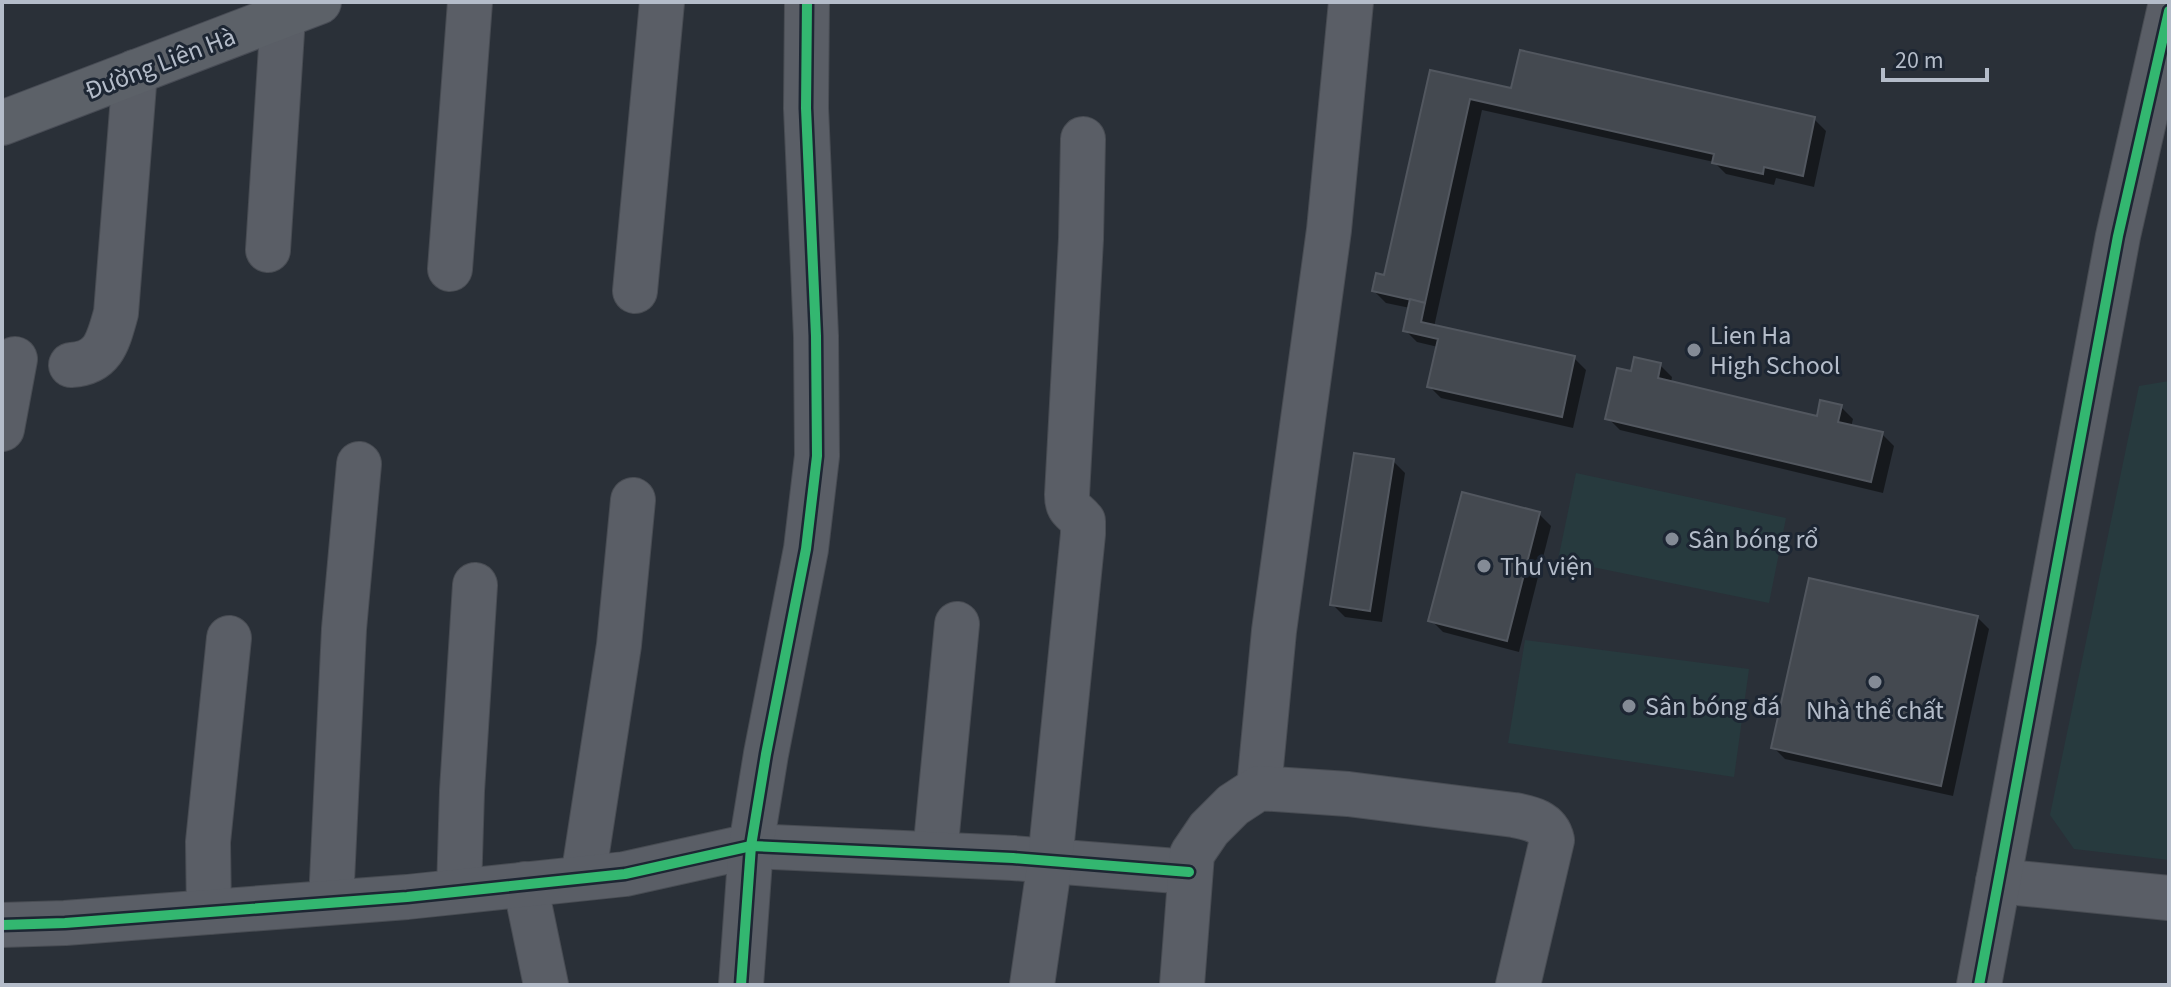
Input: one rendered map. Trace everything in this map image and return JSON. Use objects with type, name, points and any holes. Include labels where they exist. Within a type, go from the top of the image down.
[{"type":"main road","name":"Đường Liên Hà","points":[[2,123],[301,9]]},
{"type":"street","points":[[450,269],[470,2]]},
{"type":"street","points":[[635,291],[662,2]]},
{"type":"street","points":[[741,985],[751,846],[806,549],[817,456],[816,336],[806,108],[807,2]]},
{"type":"street","points":[[1259,788],[1274,631],[1329,230],[1351,2]]},
{"type":"street","points":[[268,250],[301,9]]},
{"type":"street","points":[[1979,985],[2118,236],[2169,11]]},
{"type":"street","points":[[71,365],[85,365],[97,358],[111,333],[116,313],[135,72]]},
{"type":"street","points":[[1032,985],[1050,861],[1083,534],[1083,521],[1070,512],[1067,495],[1080,271],[1083,139]]},
{"type":"street","points":[[2,429],[15,359]]},
{"type":"street","points":[[331,902],[344,629],[359,464]]},
{"type":"street","points":[[583,878],[619,645],[633,500]]},
{"type":"street","points":[[459,891],[475,585]]},
{"type":"street","points":[[935,854],[957,624]]},
{"type":"street","points":[[209,912],[208,842],[229,638]]},
{"type":"street","points":[[1182,985],[1192,854],[1209,829],[1233,805],[1259,788],[1348,794],[1514,815],[1539,822],[1547,828],[1552,840],[1518,985]]},
{"type":"street","points":[[2,925],[209,912],[625,874],[751,846],[935,854],[1189,872]]},
{"type":"street","points":[[1998,881],[2169,898]]},
{"type":"street","points":[[525,884],[546,985]]},
{"type":"green space","points":[[2169,381],[2169,860],[2074,849],[2050,815],[2139,386]]},
{"type":"green space","name":"Sân bóng rổ","points":[[1576,473],[1786,518],[1769,603],[1558,560]]},
{"type":"green space","name":"Sân bóng đá","points":[[1525,640],[1749,669],[1734,777],[1508,743]]},
{"type":"building","points":[[1520,50],[1815,117],[1803,176],[1764,167],[1763,174],[1712,163],[1714,154],[1470,99],[1425,303],[1372,291],[1376,273],[1384,275],[1430,70],[1511,88]]},
{"type":"building","points":[[1410,299],[1425,303],[1421,322],[1575,356],[1562,417],[1427,387],[1438,339],[1403,331]]},
{"type":"building","points":[[1634,357],[1661,363],[1658,378],[1817,416],[1820,400],[1842,405],[1838,422],[1883,432],[1871,482],[1605,419],[1617,368],[1631,371]]},
{"type":"building","points":[[1354,453],[1394,459],[1370,611],[1330,605]]},
{"type":"building","name":"Thư viện","points":[[1462,492],[1540,512],[1507,641],[1428,621]]},
{"type":"building","name":"Nhà thể chất","points":[[1809,578],[1978,616],[1941,786],[1771,748]]},
{"type":"cycle path","points":[[741,985],[751,846],[806,549],[817,456],[816,336],[806,108],[807,2]]},
{"type":"cycle path","points":[[1979,985],[2118,236],[2169,11]]},
{"type":"cycle path","points":[[2,925],[407,897],[625,874],[751,846],[1013,858],[1189,872]]},
{"type":"place","name":"Lien Ha High School","points":[[1694,350]]},
{"type":"place","name":"Sân bóng rổ","points":[[1672,539]]},
{"type":"place","name":"Thư viện","points":[[1484,566]]},
{"type":"place","name":"Nhà thể chất","points":[[1875,682]]},
{"type":"place","name":"Sân bóng đá","points":[[1629,706]]}]
